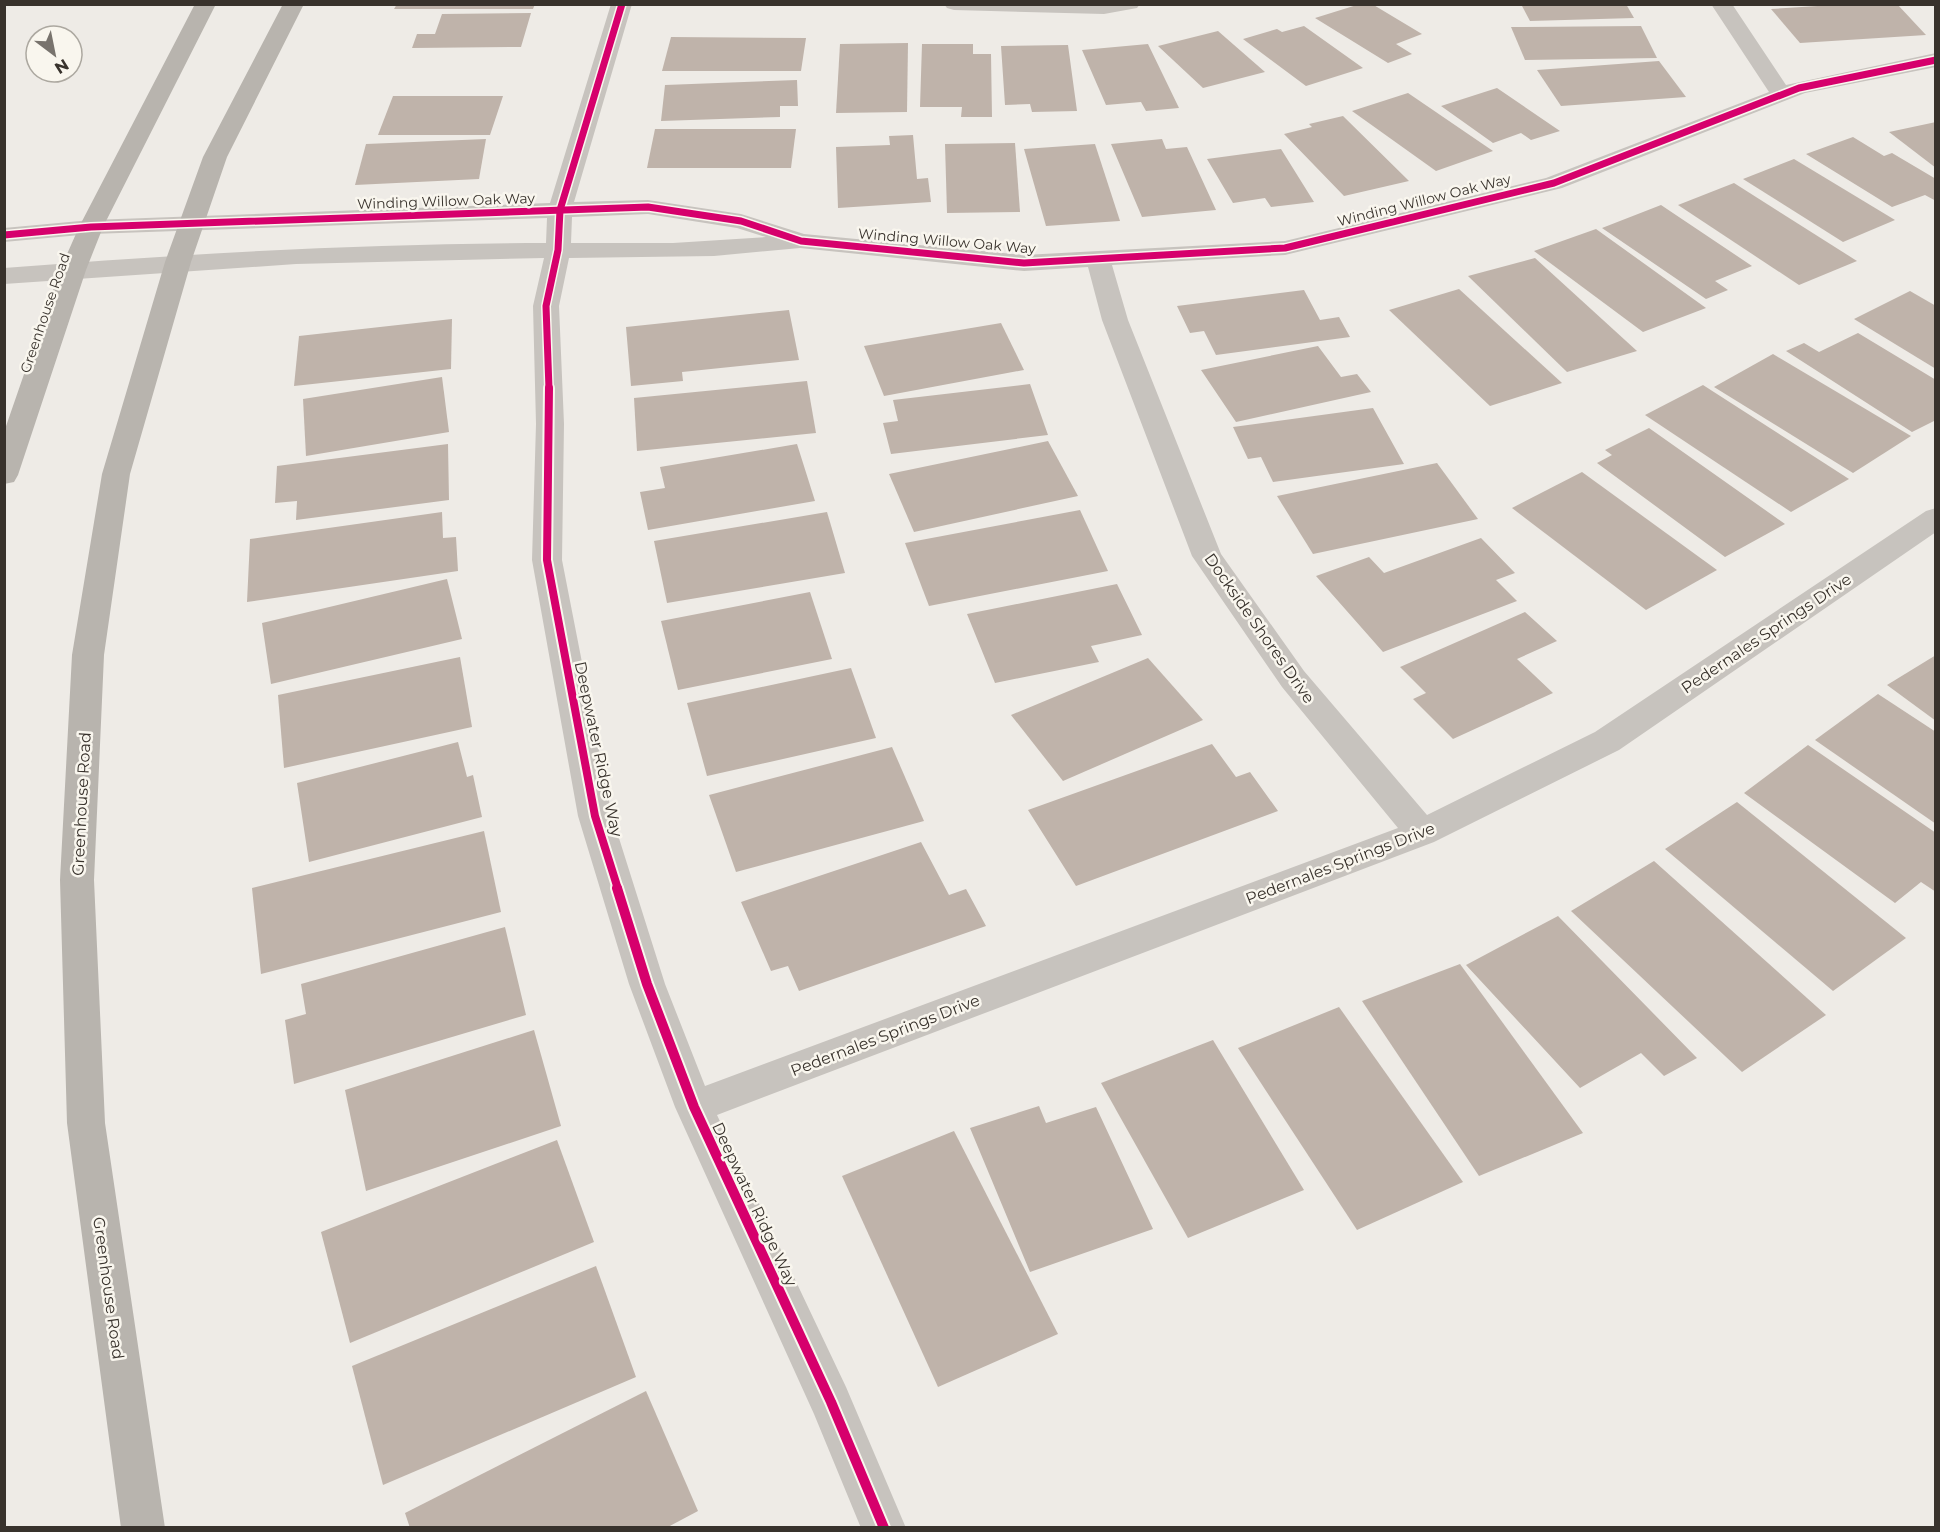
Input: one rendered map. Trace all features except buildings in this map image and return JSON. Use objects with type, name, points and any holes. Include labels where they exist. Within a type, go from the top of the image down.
[{"type":"street","name":"Greenhouse Road","points":[[4,475],[73,270],[91,227],[206,4]]},
{"type":"street","name":"Greenhouse Road","points":[[143,1527],[86,1123],[77,880],[88,654],[116,474],[177,262],[215,157],[294,4]]},
{"type":"street","name":"Deepwater Ridge Way","points":[[622,4],[560,210],[558,250],[546,306],[550,424],[547,560],[595,816],[646,984],[694,1107],[831,1402],[884,1527]]},
{"type":"street","points":[[954,4],[1104,8],[1130,4]]},
{"type":"street","points":[[1721,4],[1782,95]]},
{"type":"street","name":"Winding Willow Oak Way","points":[[4,276],[177,262],[558,250],[737,249],[801,241],[1024,263],[1285,248],[1554,183],[1799,88],[1935,60]]},
{"type":"street","name":"Winding Willow Oak Way","points":[[4,235],[91,227],[648,207],[741,221],[801,241]]},
{"type":"street","name":"Dockside Shores Drive","points":[[1098,259],[1115,320],[1207,555],[1293,679],[1422,833]]},
{"type":"street","name":"Pedernales Springs Drive","points":[[694,1107],[1422,833],[1607,741],[1935,518]]},
{"type":"cycle path","points":[[622,4],[560,210],[558,250],[546,306],[550,424],[547,560],[595,816],[647,984],[694,1107],[831,1402],[884,1528]]},
{"type":"cycle path","points":[[4,235],[91,227],[648,207],[741,221],[801,241],[1024,263],[1285,248],[1554,183],[1799,88],[1936,60]]}]
